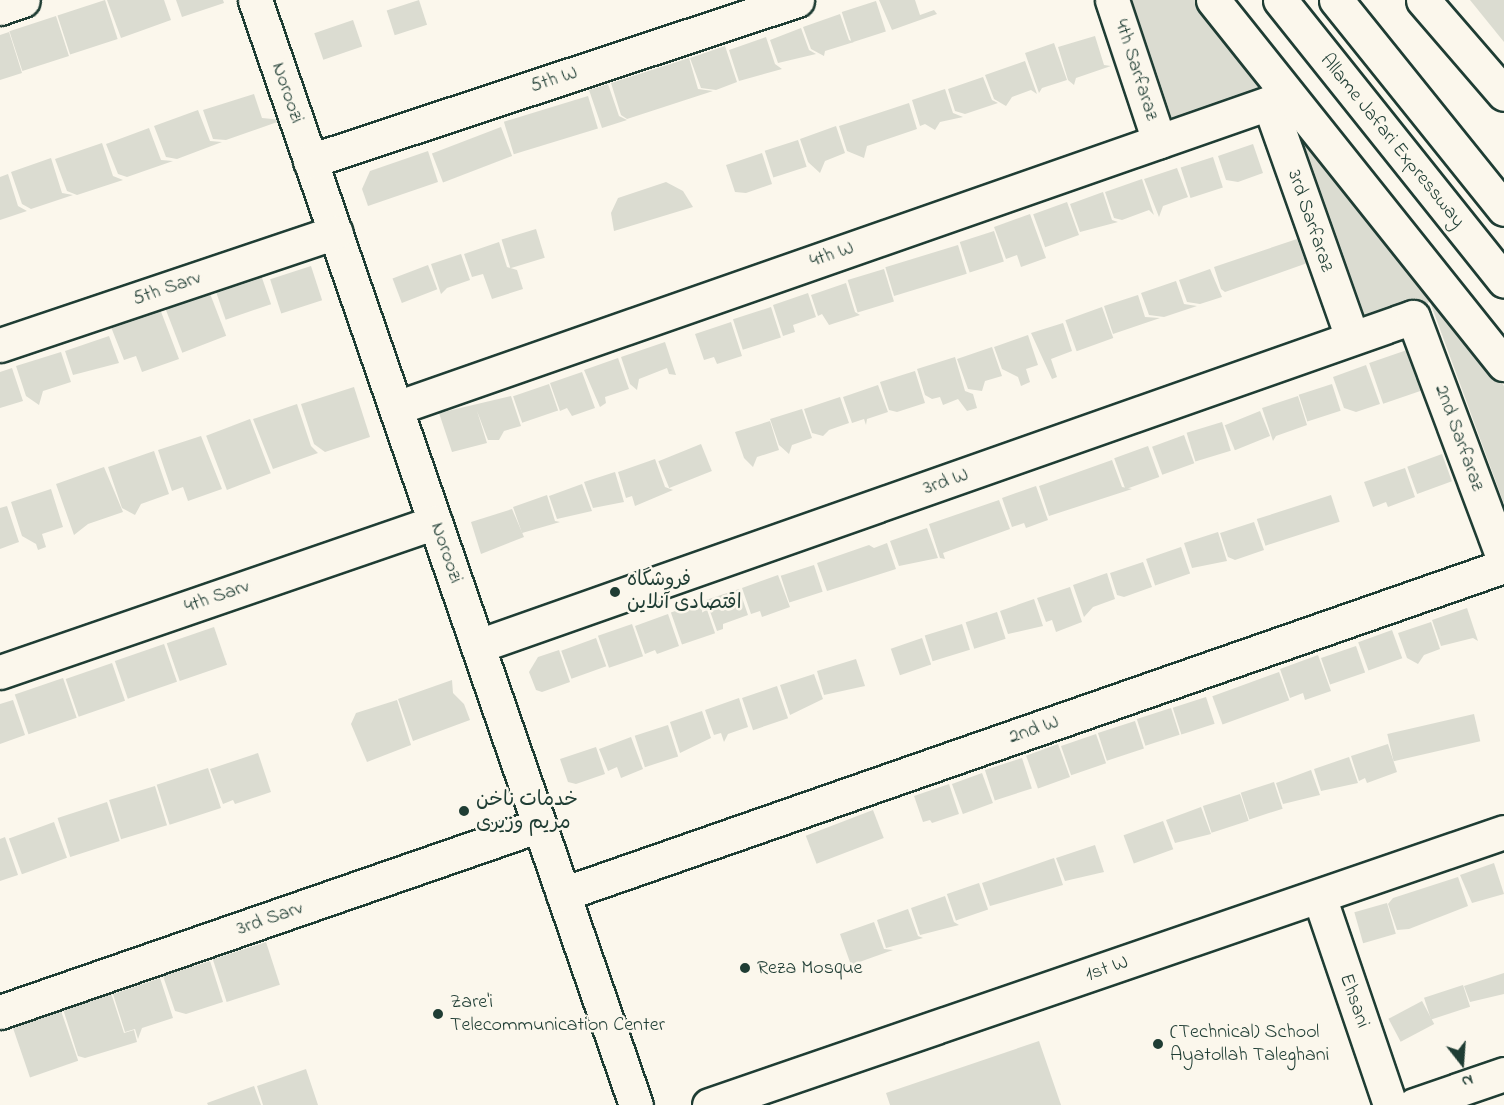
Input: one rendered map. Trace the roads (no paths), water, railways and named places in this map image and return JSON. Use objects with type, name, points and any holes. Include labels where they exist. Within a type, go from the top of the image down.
[{"type":"main road","points":[[0,8],[23,0]]},
{"type":"main road","name":"Noroozi","points":[[255,0],[636,1105]]},
{"type":"main road","name":"5th W","points":[[310,161],[797,0]]},
{"type":"main road","name":"4th Sarfaraz","points":[[1112,0],[1159,141]]},
{"type":"main road","points":[[1214,0],[1504,364]]},
{"type":"main road","name":"Allame Jafari Expressway","points":[[1280,0],[1504,281]]},
{"type":"main road","points":[[1336,0],[1504,209]]},
{"type":"main road","points":[[1423,0],[1504,94]]},
{"type":"main road","name":"4th W","points":[[396,408],[1269,103]]},
{"type":"main road","name":"3rd Sarfaraz","points":[[1269,103],[1352,338]]},
{"type":"main road","name":"5th Sarv","points":[[0,345],[335,232]]},
{"type":"main road","name":"3rd W","points":[[478,646],[1413,317]]},
{"type":"main road","name":"2nd Sarfaraz","points":[[1413,317],[1504,560]]},
{"type":"main road","name":"4th Sarv","points":[[0,672],[435,522]]},
{"type":"main road","name":"2nd W","points":[[563,894],[1504,566]]},
{"type":"main road","name":"3rd Sarv","points":[[0,1012],[540,825]]},
{"type":"main road","name":"1st W","points":[[709,1105],[1504,832]]},
{"type":"main road","name":"Ehsani","points":[[1319,896],[1390,1105]]},
{"type":"main road","points":[[1414,1105],[1504,1074]]},
{"type":"place","name":"فروشگاه اقتصادی آنلاین","points":[[615,592]]},
{"type":"place","name":"خدمات ناخن مریم وزیری","points":[[464,811]]},
{"type":"place","name":"Reza Mosque","points":[[745,968]]},
{"type":"place","name":"Zare'i Telecommunication Center","points":[[438,1014]]},
{"type":"place","name":"(Technical) School Ayatollah Taleghani","points":[[1158,1044]]}]
